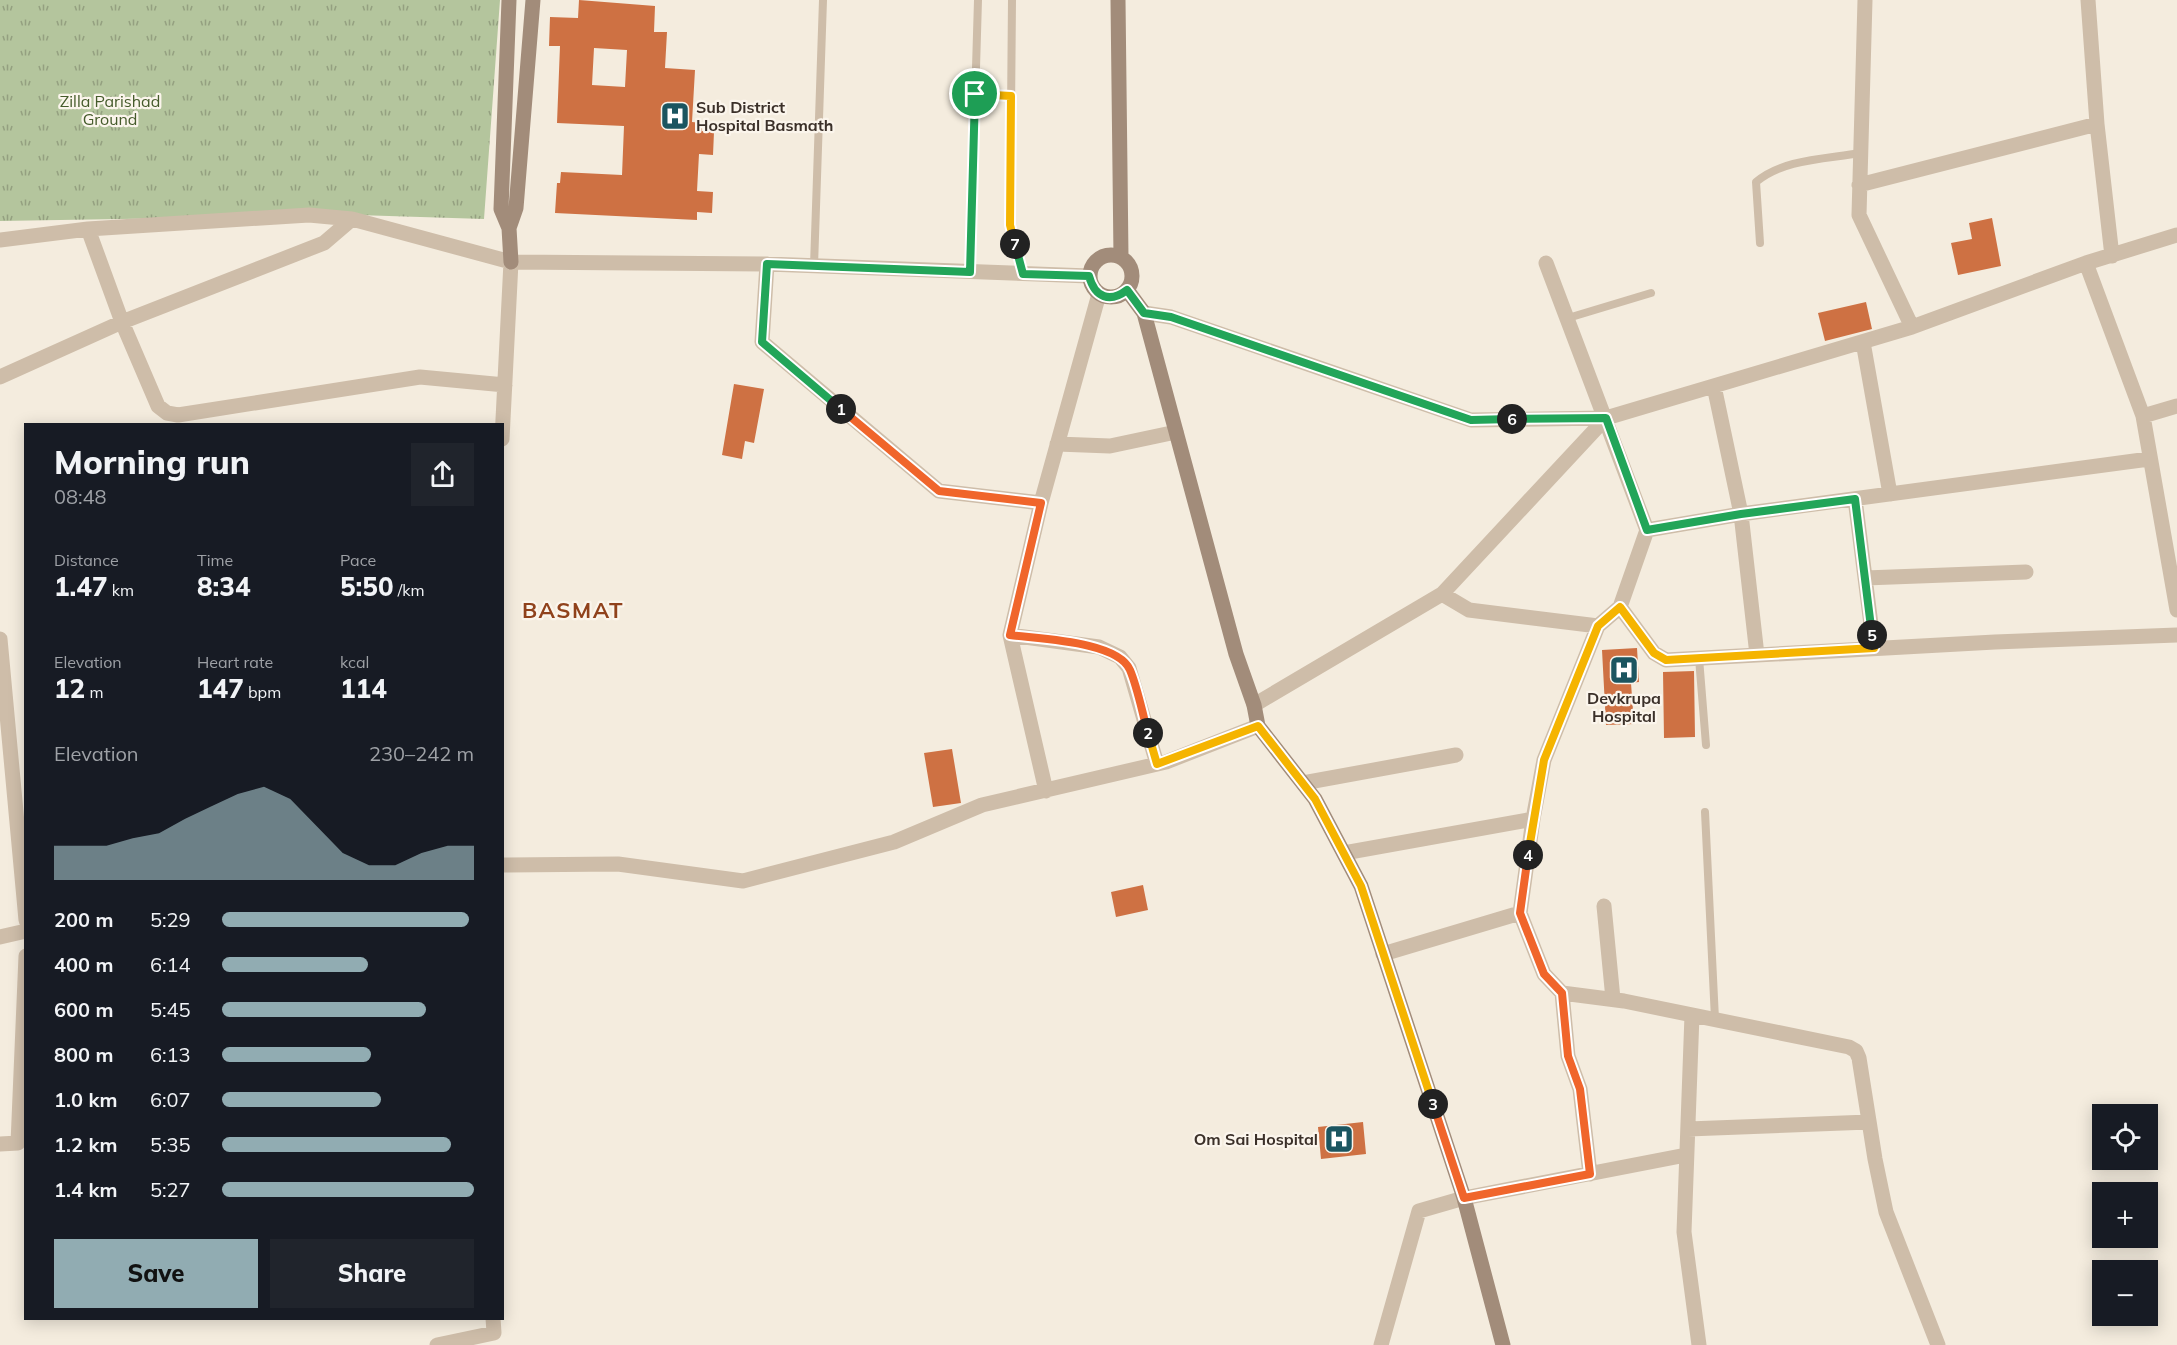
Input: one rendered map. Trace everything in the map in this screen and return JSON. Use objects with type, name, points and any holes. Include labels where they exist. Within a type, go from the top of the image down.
[{"type":"main road","points":[[509,0],[501,208],[509,228],[512,262]]},
{"type":"main road","points":[[509,228],[516,208],[533,0]]},
{"type":"main road","points":[[1118,0],[1120,256]]},
{"type":"main road","points":[[1110,254],[1120,256],[1131,268],[1131,283],[1127,290],[1119,296],[1109,297],[1099,294],[1092,286],[1089,276],[1092,266],[1099,258],[1110,254]]},
{"type":"main road","points":[[1127,290],[1144,313],[1236,654],[1254,705],[1258,726],[1315,799],[1361,886],[1464,1198],[1503,1345]]},
{"type":"street","points":[[1864,0],[1859,215],[1912,327]]},
{"type":"street","points":[[2088,0],[2097,124],[2112,256]]},
{"type":"street","points":[[1860,185],[2097,124]]},
{"type":"street","points":[[0,240],[88,229],[309,215],[352,219],[512,262],[767,264],[1089,276]]},
{"type":"street","points":[[0,377],[122,322],[324,243],[352,219]]},
{"type":"street","points":[[88,229],[122,322],[158,406],[167,413],[178,415],[420,377],[505,385]]},
{"type":"street","points":[[1144,313],[1171,317],[1471,420],[1606,418],[1912,327],[2086,263],[2177,235]]},
{"type":"street","points":[[503,423],[512,262]]},
{"type":"street","points":[[1546,262],[1647,530],[1620,607],[1598,626],[1544,760],[1520,913],[1544,974],[1562,993],[1568,1056],[1580,1089],[1590,1174]]},
{"type":"street","points":[[2086,263],[2143,416],[2177,610]]},
{"type":"street","points":[[767,264],[762,342],[939,491],[1041,503]]},
{"type":"street","points":[[1046,792],[1010,635],[1041,503],[1099,294]]},
{"type":"street","points":[[1863,342],[1890,494]]},
{"type":"street","points":[[1714,386],[1741,514],[1756,655]]},
{"type":"street","points":[[2143,416],[2177,406]]},
{"type":"street","points":[[1254,705],[1442,594],[1606,418]]},
{"type":"street","points":[[1057,444],[1110,446],[1176,432]]},
{"type":"street","points":[[1647,530],[1741,514],[2149,459]]},
{"type":"street","points":[[1855,499],[1874,648]]},
{"type":"street","points":[[1865,578],[2026,572]]},
{"type":"street","points":[[1442,594],[1469,610],[1598,626]]},
{"type":"street","points":[[1620,607],[1660,658],[1666,660],[1874,648],[2177,635]]},
{"type":"street","points":[[1010,635],[1099,647],[1120,657],[1130,668],[1157,764]]},
{"type":"street","points":[[0,639],[24,898]]},
{"type":"street","points":[[504,865],[618,864],[743,881],[894,842],[982,805],[1046,792],[1157,764],[1258,726]]},
{"type":"street","points":[[1303,783],[1456,755]]},
{"type":"street","points":[[1344,853],[1533,819]]},
{"type":"street","points":[[1604,906],[1613,999]]},
{"type":"street","points":[[1383,954],[1520,913]]},
{"type":"street","points":[[0,937],[24,931]]},
{"type":"street","points":[[1562,993],[1613,999],[1715,1019],[1849,1047],[1856,1051],[1886,1212],[1938,1345]]},
{"type":"street","points":[[0,1144],[18,1143],[24,1003]]},
{"type":"street","points":[[1692,1015],[1684,1232],[1699,1345]]},
{"type":"street","points":[[1688,1129],[1869,1122]]},
{"type":"street","points":[[1381,1345],[1419,1211],[1464,1198],[1686,1155]]},
{"type":"street","points":[[437,1345],[494,1333],[493,1320]]},
{"type":"lane","points":[[814,266],[823,0]]},
{"type":"lane","points":[[970,272],[978,0]]},
{"type":"lane","points":[[1012,0],[1010,225],[1023,274]]},
{"type":"lane","points":[[975,94],[1011,96]]},
{"type":"lane","points":[[1760,243],[1756,182],[1769,172],[1788,166],[1860,153]]},
{"type":"lane","points":[[1568,318],[1651,293]]},
{"type":"lane","points":[[1699,658],[1706,745]]},
{"type":"lane","points":[[1706,812],[1715,1019]]},
{"type":"green space","name":"Zilla Parishad Ground","points":[[0,0],[500,0],[484,219],[357,215],[0,221]]},
{"type":"building","points":[[579,0],[655,6],[654,32],[667,32],[665,68],[695,70],[692,122],[702,123],[702,131],[714,132],[713,155],[699,154],[697,191],[713,192],[712,213],[697,212],[697,220],[555,213],[557,183],[560,183],[561,172],[622,175],[624,126],[557,123],[560,46],[549,46],[550,17],[578,18]],"holes":[[[594,48],[627,50],[625,87],[592,85]]]},
{"type":"building","points":[[1992,218],[2001,266],[1958,275],[1951,243],[1972,239],[1969,223]]},
{"type":"building","points":[[1866,302],[1872,329],[1825,341],[1818,313]]},
{"type":"building","points":[[734,384],[764,389],[754,443],[745,441],[742,459],[722,455]]},
{"type":"building","points":[[1637,648],[1639,682],[1631,683],[1634,724],[1606,725],[1602,650]]},
{"type":"building","points":[[1694,671],[1695,737],[1664,738],[1663,672]]},
{"type":"building","points":[[952,749],[961,803],[933,807],[924,753]]},
{"type":"building","points":[[1143,885],[1148,910],[1116,917],[1111,892]]},
{"type":"building","points":[[1363,1122],[1366,1154],[1321,1159],[1318,1127]]},
{"type":"place","name":"Sub District Hospital Basmath","points":[[675,116]]},
{"type":"place","name":"Devkrupa Hospital","points":[[1624,670]]},
{"type":"place","name":"Om Sai Hospital","points":[[1339,1139]]},
{"type":"district","name":"BASMAT","points":[[573,610]]},
{"type":"route","points":[[975,94],[1011,96],[1010,225],[1023,274],[1089,276],[1092,286],[1099,294],[1109,297],[1119,296],[1127,290],[1144,313],[1171,317],[1471,420],[1606,418],[1647,530],[1741,514],[1855,499],[1874,648],[1666,660],[1654,653],[1620,607],[1598,626],[1544,760],[1520,913],[1544,974],[1562,993],[1568,1056],[1580,1089],[1590,1174],[1464,1198],[1361,886],[1315,799],[1258,726],[1157,764],[1130,668],[1120,657],[1099,647],[1010,635],[1041,503],[939,491],[762,342],[767,264],[970,272],[975,94]]}]
